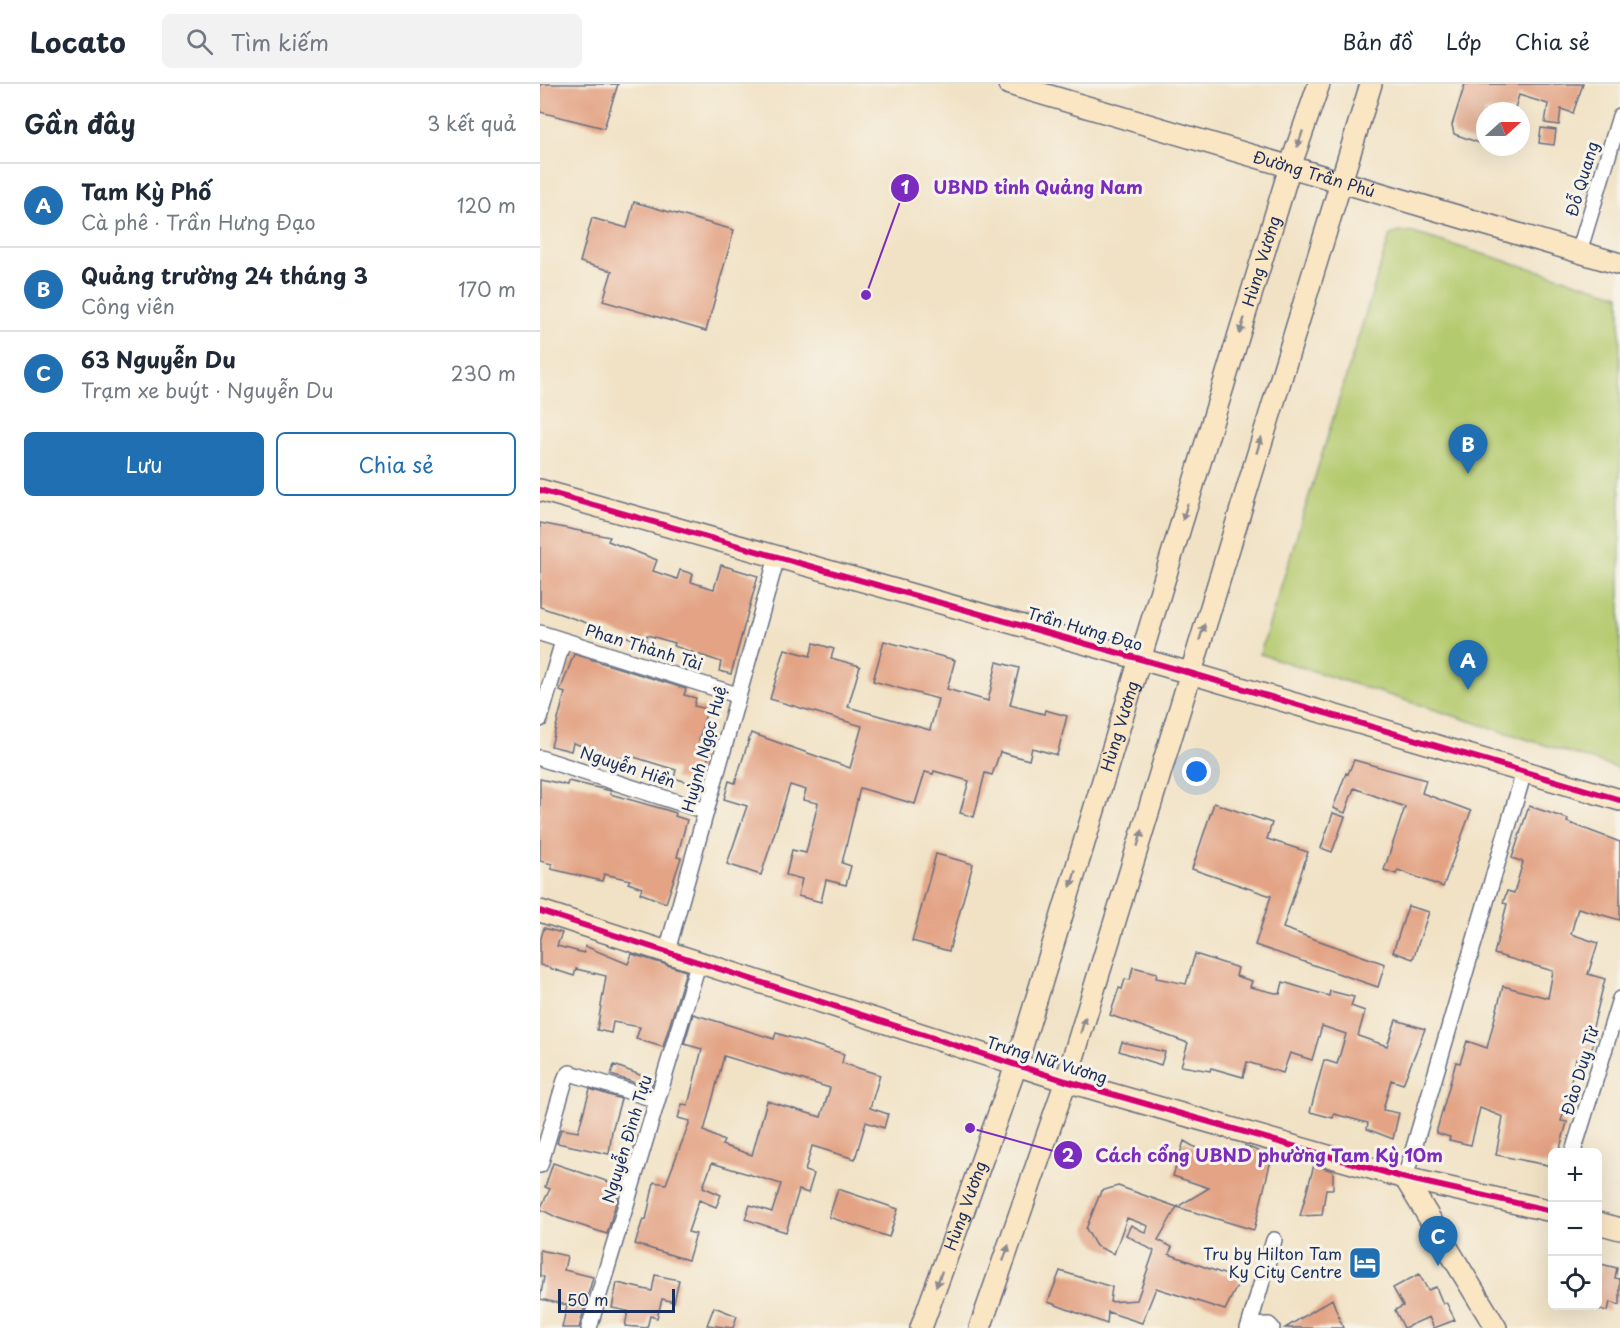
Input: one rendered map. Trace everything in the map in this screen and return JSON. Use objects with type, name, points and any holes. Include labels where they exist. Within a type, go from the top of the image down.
[{"type":"main road","name":"Đường Trần Phú","points":[[1009,84],[1620,264]]},
{"type":"main road","name":"Hùng Vương","points":[[921,1328],[1016,1066],[1290,167],[1319,84]]},
{"type":"main road","points":[[980,1328],[1066,1081],[1371,84]]},
{"type":"main road","name":"Trần Hưng Đạo","points":[[540,490],[1190,673],[1620,800]]},
{"type":"main road","name":"Trưng Nữ Vương","points":[[540,911],[1066,1081],[1405,1178],[1548,1210]]},
{"type":"main road","points":[[1405,1178],[1496,1328]]},
{"type":"main road","points":[[1602,1224],[1620,1228]]},
{"type":"street","name":"Đỗ Quang","points":[[1579,252],[1620,116]]},
{"type":"street","name":"Huỳnh Ngọc Huệ","points":[[667,951],[777,557]]},
{"type":"street","name":"Phan Thành Tài","points":[[540,633],[737,695]]},
{"type":"street","points":[[540,719],[563,640]]},
{"type":"street","name":"Nguyễn Hiền","points":[[540,758],[705,811]]},
{"type":"street","points":[[1405,1178],[1524,772]]},
{"type":"street","name":"Nguyễn Đình Tựu","points":[[589,1328],[699,961]]},
{"type":"street","name":"Đào Duy Từ","points":[[1575,1148],[1620,999]]},
{"type":"street","points":[[540,1165],[566,1077],[570,1073],[657,1100]]},
{"type":"street","points":[[1272,1328],[1269,1324],[1249,1327],[1274,1240]]},
{"type":"green space","points":[[1400,232],[1413,233],[1620,295],[1620,769],[1260,654],[1390,235]]},
{"type":"building","points":[[540,84],[618,84],[604,128],[540,112]]},
{"type":"building","points":[[1465,84],[1583,84],[1573,113],[1561,109],[1559,125],[1545,123],[1548,104],[1519,95],[1517,102],[1476,102],[1476,142],[1454,134],[1452,125]]},
{"type":"building","points":[[1541,128],[1556,130],[1554,145],[1539,143]]},
{"type":"building","points":[[634,202],[734,230],[706,331],[603,301],[612,271],[580,262],[592,218],[627,228]]},
{"type":"building","points":[[540,523],[610,537],[608,541],[657,560],[653,571],[677,579],[680,570],[693,574],[691,582],[714,589],[721,565],[758,576],[731,674],[719,671],[721,662],[674,646],[675,643],[647,635],[645,643],[540,607]]},
{"type":"building","points":[[884,641],[955,660],[947,689],[988,701],[997,662],[1019,668],[1010,705],[1044,714],[1045,710],[1067,716],[1057,755],[1032,748],[1029,760],[1000,752],[992,775],[985,773],[974,817],[960,813],[969,781],[934,771],[933,774],[925,772],[915,804],[860,788],[842,863],[851,866],[846,885],[826,880],[821,902],[798,896],[802,879],[786,875],[792,850],[806,853],[818,803],[803,800],[806,790],[790,785],[761,875],[727,864],[747,806],[724,799],[729,781],[735,783],[751,733],[850,768],[862,726],[770,699],[785,649],[810,656],[814,643],[834,649],[831,658],[860,666],[848,707],[930,730],[938,699],[873,681]]},
{"type":"building","points":[[574,654],[686,689],[684,695],[696,698],[694,706],[707,709],[699,740],[712,744],[700,786],[674,778],[676,770],[624,754],[623,759],[573,743],[571,751],[551,746],[565,693],[560,691]]},
{"type":"building","points":[[1354,760],[1426,780],[1422,793],[1471,811],[1443,887],[1398,870],[1396,874],[1384,870],[1405,807],[1354,788],[1345,813],[1333,808],[1346,773],[1348,774]]},
{"type":"building","points":[[540,779],[567,785],[568,781],[611,791],[610,794],[676,813],[675,816],[687,820],[677,857],[681,858],[666,903],[640,893],[642,888],[628,883],[630,880],[604,874],[602,881],[551,869],[552,864],[540,861]]},
{"type":"building","points":[[1214,803],[1272,823],[1267,839],[1308,852],[1283,928],[1385,964],[1378,987],[1255,945],[1271,896],[1192,869]]},
{"type":"building","points":[[1529,806],[1568,819],[1567,822],[1620,842],[1620,920],[1578,908],[1571,934],[1598,943],[1588,974],[1605,979],[1591,1035],[1596,1036],[1587,1063],[1576,1059],[1570,1085],[1572,1085],[1561,1121],[1567,1122],[1560,1148],[1548,1148],[1548,1165],[1496,1155],[1503,1117],[1480,1108],[1471,1145],[1449,1140],[1450,1137],[1436,1133],[1456,1062],[1460,1063],[1467,1041],[1487,1048],[1503,986],[1548,998],[1553,971],[1494,954],[1507,904],[1503,903],[1507,891],[1514,893],[1523,862],[1512,858]]},
{"type":"building","points":[[1333,813],[1345,817],[1332,852],[1321,848]]},
{"type":"building","points":[[936,854],[973,864],[949,951],[912,941]]},
{"type":"building","points":[[1408,906],[1429,912],[1413,959],[1393,952]]},
{"type":"building","points":[[544,928],[562,933],[557,946],[584,953],[585,946],[628,964],[632,954],[686,971],[663,1047],[636,1039],[640,1027],[613,1022],[611,1033],[597,1030],[606,976],[576,969],[574,976],[540,965],[540,941]]},
{"type":"building","points":[[1195,954],[1238,968],[1236,976],[1252,981],[1250,987],[1280,994],[1283,982],[1329,996],[1330,991],[1354,997],[1351,1006],[1365,1011],[1358,1036],[1387,1046],[1396,1020],[1425,1029],[1403,1084],[1391,1080],[1383,1110],[1399,1113],[1393,1139],[1367,1129],[1368,1123],[1334,1114],[1333,1118],[1310,1112],[1324,1060],[1337,1064],[1346,1034],[1322,1026],[1312,1060],[1290,1053],[1283,1073],[1247,1062],[1243,1077],[1211,1068],[1210,1071],[1181,1066],[1188,1043],[1110,1015],[1119,988],[1122,989],[1125,979],[1130,980],[1133,967],[1157,973],[1156,978],[1186,984]]},
{"type":"building","points":[[693,1014],[774,1039],[776,1033],[844,1054],[842,1063],[880,1075],[870,1108],[888,1114],[884,1128],[866,1122],[855,1159],[812,1146],[805,1171],[814,1174],[808,1193],[799,1190],[786,1232],[745,1219],[750,1205],[772,1212],[781,1184],[712,1163],[703,1187],[721,1195],[716,1207],[699,1200],[688,1232],[696,1234],[688,1260],[635,1244],[643,1219],[646,1220],[654,1182],[666,1184],[690,1121],[678,1118],[682,1104],[688,1105],[702,1049],[684,1044]],"holes":[[[724,1056],[830,1088],[821,1117],[767,1101],[752,1155],[722,1145],[724,1141],[704,1131]]]},
{"type":"building","points":[[1122,1042],[1165,1052],[1161,1065],[1119,1051]]},
{"type":"building","points":[[614,1065],[653,1080],[651,1088],[611,1075]]},
{"type":"building","points":[[590,1089],[621,1099],[612,1131],[609,1154],[557,1143],[561,1129],[578,1132]]},
{"type":"building","points":[[1184,1141],[1203,1152],[1244,1155],[1245,1146],[1272,1156],[1254,1230],[1177,1207],[1209,1188],[1173,1176]]},
{"type":"building","points":[[553,1163],[621,1186],[607,1234],[558,1218],[540,1209],[550,1189],[545,1187]]},
{"type":"building","points":[[1314,1165],[1333,1171],[1333,1189],[1326,1189],[1322,1215],[1300,1216]]},
{"type":"building","points":[[1118,1186],[1177,1207],[1158,1240],[1172,1247],[1169,1254],[1240,1280],[1225,1310],[1156,1288],[1142,1323],[1108,1312],[1107,1324],[1048,1302],[1060,1271],[1112,1287],[1110,1302],[1137,1300],[1154,1251],[1126,1235],[1131,1225],[1146,1233],[1148,1226],[1127,1218],[1114,1254],[1096,1246],[1086,1229],[1101,1191]]},
{"type":"building","points":[[838,1189],[898,1209],[889,1237],[829,1217]]},
{"type":"building","points":[[540,1250],[567,1256],[564,1270],[593,1277],[579,1328],[562,1328],[567,1305],[540,1299],[544,1277],[540,1276]]},
{"type":"building","points":[[1602,1264],[1617,1268],[1615,1278],[1620,1279],[1620,1305],[1610,1302],[1608,1311],[1602,1310]]},
{"type":"building","points":[[1419,1274],[1428,1290],[1436,1287],[1443,1304],[1446,1302],[1455,1320],[1434,1328],[1429,1317],[1404,1328],[1395,1310],[1403,1306],[1393,1288]]},
{"type":"building","points":[[655,1275],[679,1280],[674,1302],[662,1299],[657,1318],[650,1316],[647,1328],[625,1326],[628,1311],[612,1308],[617,1283],[652,1291]]},
{"type":"building","points":[[1332,1299],[1343,1328],[1285,1328]]},
{"type":"building","points":[[714,1307],[737,1316],[733,1328],[707,1325]]},
{"type":"cycle path","points":[[540,490],[1190,673],[1620,800]]},
{"type":"cycle path","points":[[540,911],[1066,1081],[1405,1178],[1548,1210]]},
{"type":"place","name":"UBND tỉnh Quảng Nam","points":[[866,295]]},
{"type":"place","name":"Quảng trường 24 tháng 3","points":[[1468,474]]},
{"type":"place","name":"Tam Kỳ Phố","points":[[1468,690]]},
{"type":"place","name":"Cách cổng UBND phường Tam Kỳ 10m","points":[[970,1128]]},
{"type":"place","name":"Tru by Hilton Tam Ky City Centre","points":[[1365,1263]]},
{"type":"place","name":"63 Nguyễn Du","points":[[1438,1266]]}]
